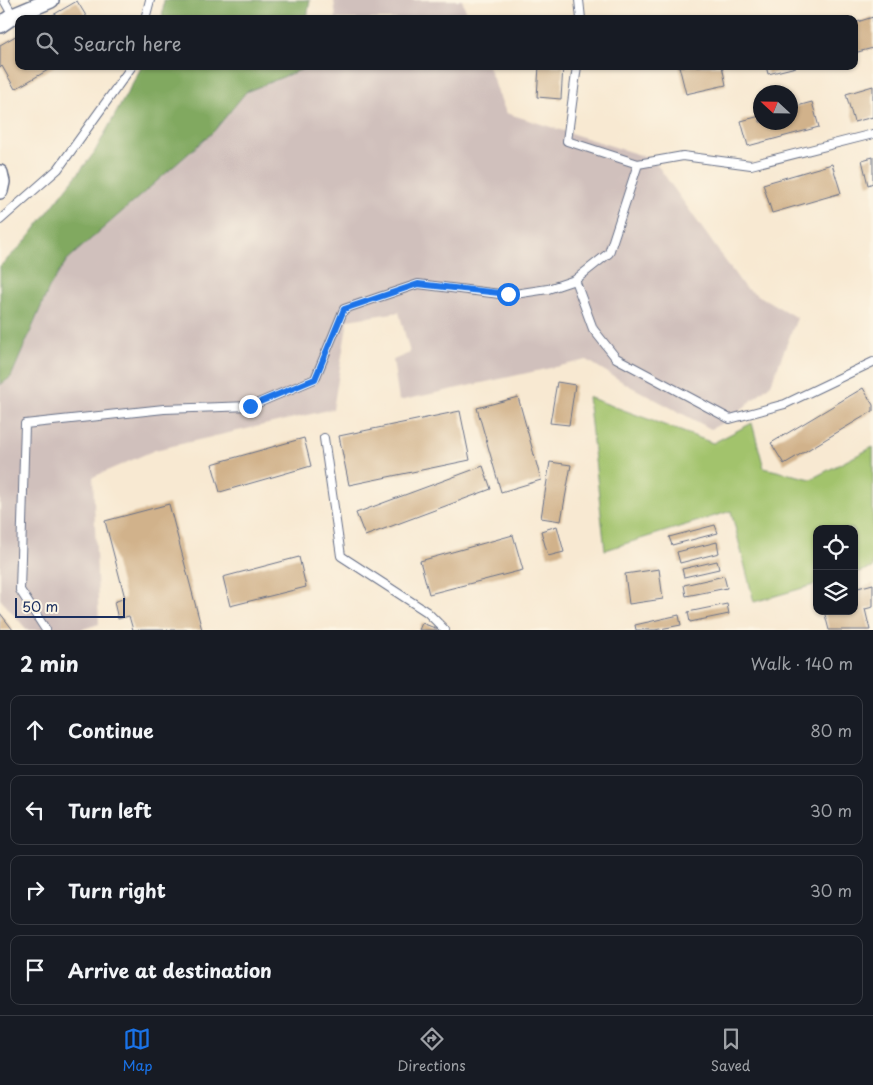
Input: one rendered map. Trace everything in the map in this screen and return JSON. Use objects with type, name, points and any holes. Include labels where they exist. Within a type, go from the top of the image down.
[{"type":"street","points":[[15,15],[51,0]]},
{"type":"street","points":[[0,24],[13,16]]},
{"type":"street","points":[[0,173],[2,182],[0,192]]},
{"type":"lane","points":[[4,0],[13,16]]},
{"type":"lane","points":[[146,15],[150,0]]},
{"type":"lane","points":[[579,0],[581,15]]},
{"type":"lane","points":[[0,220],[58,169],[129,70]]},
{"type":"lane","points":[[576,70],[567,141],[638,164],[683,156],[751,165],[873,134]]},
{"type":"lane","points":[[46,630],[20,590],[25,424],[164,409],[250,406],[315,379],[344,309],[418,284],[508,294],[548,289],[575,280],[609,253],[638,164]]},
{"type":"lane","points":[[575,280],[594,329],[616,358],[730,419],[785,404],[873,362]]},
{"type":"lane","points":[[324,438],[341,556],[427,612],[445,630]]},
{"type":"shaded area","points":[[334,0],[462,0],[468,15],[336,15]]},
{"type":"shaded area","points":[[300,70],[490,70],[506,113],[653,159],[744,287],[797,318],[771,384],[730,419],[711,429],[626,384],[587,360],[399,401],[393,360],[410,353],[399,312],[348,320],[333,409],[155,450],[93,477],[99,624],[80,630],[27,630],[0,599],[0,385],[11,377],[49,288],[67,260],[214,131],[246,92]]},
{"type":"green space","points":[[164,0],[310,0],[308,15],[162,15]]},
{"type":"green space","points":[[140,70],[300,70],[246,92],[214,131],[67,260],[49,288],[11,377],[0,385],[0,266],[23,244],[94,153]]},
{"type":"green space","points":[[588,397],[713,443],[752,423],[764,468],[811,479],[873,447],[873,568],[858,572],[858,525],[813,525],[813,585],[754,602],[731,511],[605,550]]},
{"type":"building","points":[[77,1],[86,15],[53,15]]},
{"type":"building","points":[[873,17],[873,48],[858,52],[858,22]]},
{"type":"building","points":[[15,36],[15,70],[48,70],[15,89],[2,66],[0,68],[0,45]]},
{"type":"building","points":[[539,70],[563,70],[561,99],[537,97]]},
{"type":"building","points":[[680,70],[723,70],[726,85],[686,94]]},
{"type":"building","points":[[767,70],[784,70],[768,74]]},
{"type":"building","points":[[873,86],[873,117],[854,122],[846,94]]},
{"type":"building","points":[[812,102],[819,127],[748,146],[741,121],[753,118],[753,130],[798,130],[798,106]]},
{"type":"building","points":[[873,157],[873,183],[868,185],[862,160]]},
{"type":"building","points":[[832,164],[841,193],[772,213],[763,184]]},
{"type":"building","points":[[557,382],[575,385],[569,425],[550,423]]},
{"type":"building","points":[[863,388],[873,405],[873,411],[784,464],[771,443]]},
{"type":"building","points":[[518,397],[541,480],[501,492],[477,408]]},
{"type":"building","points":[[460,411],[470,460],[349,485],[339,436]]},
{"type":"building","points":[[304,438],[311,466],[220,492],[212,464]]},
{"type":"building","points":[[550,462],[571,465],[561,521],[541,518]]},
{"type":"building","points":[[483,466],[491,489],[365,536],[356,513]]},
{"type":"building","points":[[169,504],[202,630],[133,630],[129,616],[118,619],[114,602],[125,598],[105,521]]},
{"type":"building","points":[[715,525],[718,533],[672,545],[669,537]]},
{"type":"building","points":[[557,526],[564,552],[548,556],[541,531]]},
{"type":"building","points":[[513,535],[523,570],[429,594],[420,561]]},
{"type":"building","points":[[717,542],[719,553],[680,563],[677,552]]},
{"type":"building","points":[[299,557],[306,587],[230,606],[223,577]]},
{"type":"building","points":[[717,561],[719,569],[684,577],[682,569]]},
{"type":"building","points":[[659,569],[663,599],[629,604],[625,574]]},
{"type":"building","points":[[724,576],[727,588],[686,596],[684,585]]},
{"type":"building","points":[[873,584],[873,607],[865,609],[870,630],[829,630],[825,615],[858,615],[858,588]]},
{"type":"building","points":[[727,604],[729,614],[690,622],[688,612]]},
{"type":"building","points":[[0,613],[13,630],[0,630]]},
{"type":"building","points":[[679,615],[681,625],[655,630],[636,630],[635,625]]},
{"type":"building","points":[[422,623],[440,630],[419,630]]},
{"type":"route","points":[[250,406],[315,379],[344,309],[418,284],[508,294]]}]
